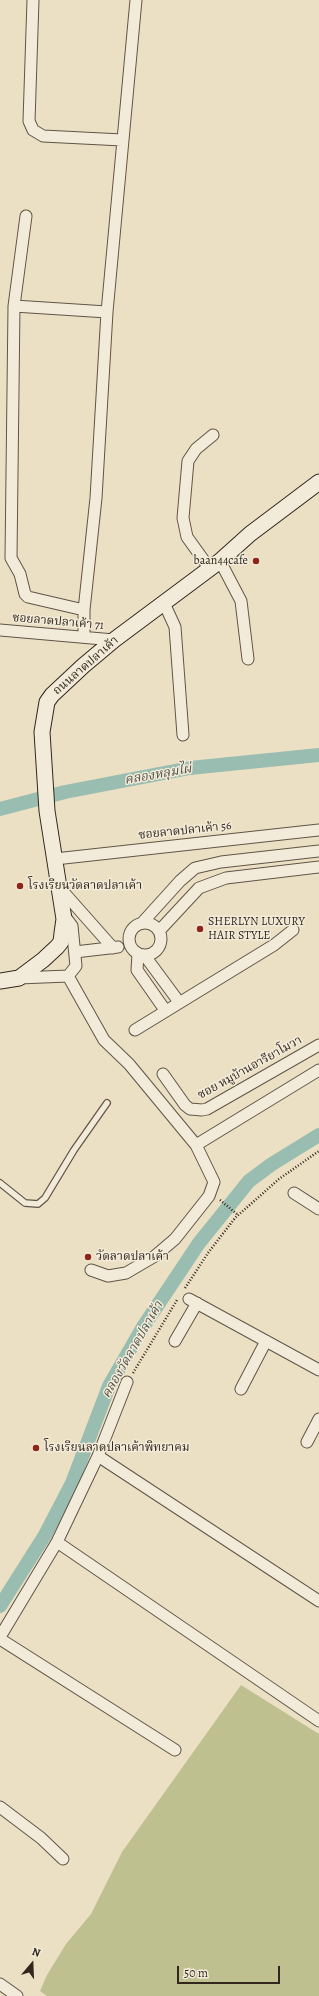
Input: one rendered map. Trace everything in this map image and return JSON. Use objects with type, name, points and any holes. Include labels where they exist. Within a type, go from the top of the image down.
[{"type":"main road","name":"ถนนลาดปลาเค้า","points":[[0,981],[19,978],[43,960],[61,942],[63,914],[47,811],[42,732],[47,702],[52,695],[83,666],[114,640],[215,565],[250,534],[319,482]]},
{"type":"street","points":[[33,0],[29,121],[32,130],[43,136],[122,140]]},
{"type":"street","points":[[84,636],[84,610],[96,498],[107,312],[136,0]]},
{"type":"street","points":[[26,216],[14,306],[11,558],[20,574],[25,594],[28,597],[84,610]]},
{"type":"street","points":[[14,306],[107,312]]},
{"type":"street","points":[[213,435],[196,449],[188,461],[184,518],[187,537],[215,565],[241,601],[248,659]]},
{"type":"street","points":[[164,603],[175,627],[183,735]]},
{"type":"street","name":"ซอยลาดปลาเค้า 71","points":[[0,630],[84,636],[114,640]]},
{"type":"street","name":"ซอยลาดปลาเค้า 56","points":[[55,859],[319,830]]},
{"type":"street","points":[[130,946],[129,941],[131,932],[142,924],[180,881],[196,868],[221,862],[319,851]]},
{"type":"street","points":[[159,931],[199,888],[226,878],[319,867]]},
{"type":"street","points":[[59,887],[113,948]]},
{"type":"street","points":[[19,978],[68,976],[76,966],[72,926],[63,914]]},
{"type":"street","points":[[142,924],[152,925],[159,931],[161,942],[159,947],[151,955],[142,955]]},
{"type":"street","points":[[135,1030],[165,1010],[274,945],[292,930]]},
{"type":"street","points":[[75,952],[130,946],[142,955],[179,1002]]},
{"type":"street","points":[[142,955],[137,970],[165,1010]]},
{"type":"street","points":[[68,976],[104,1040],[129,1064],[196,1145],[214,1182],[209,1196],[175,1239],[155,1256],[126,1273],[108,1276],[91,1270]]},
{"type":"street","name":"ซอย หมูบ้านอารียาโมวา","points":[[163,1074],[190,1109],[202,1110],[207,1109],[319,1045]]},
{"type":"street","points":[[196,1145],[319,1070]]},
{"type":"street","points":[[294,1193],[319,1209]]},
{"type":"street","points":[[175,1341],[188,1297],[319,1370]]},
{"type":"street","points":[[241,1389],[266,1340]]},
{"type":"street","points":[[127,1382],[98,1456],[57,1542],[0,1638],[175,1750]]},
{"type":"street","points":[[307,1442],[319,1419]]},
{"type":"street","points":[[98,1456],[319,1601]]},
{"type":"street","points":[[57,1542],[319,1721]]},
{"type":"street","points":[[0,1807],[41,1838],[63,1859]]},
{"type":"street","points":[[0,1984],[17,1996]]},
{"type":"lane","points":[[0,1184],[26,1203],[38,1204],[45,1198],[74,1150],[107,1103]]},
{"type":"path","points":[[127,1382],[188,1297],[208,1253],[238,1214],[279,1179],[319,1151]]},
{"type":"path","points":[[217,1198],[238,1214]]},
{"type":"green space","points":[[241,1685],[319,1734],[319,1996],[47,1996],[40,1991],[47,1975],[66,1944],[91,1914],[122,1852]]},
{"type":"waterway","name":"คลองหลุมไผ่","points":[[0,809],[65,792],[190,768],[319,755]]},
{"type":"waterway","name":"คลองวัดลาดปลาเค้า","points":[[0,1606],[45,1535],[72,1483],[109,1386],[143,1327],[199,1243],[249,1181],[272,1164],[319,1135]]},
{"type":"place","name":"baan44cafe","points":[[256,561]]},
{"type":"place","name":"โรงเรียนวัดลาดปลาเค้า","points":[[20,886]]},
{"type":"place","name":"SHERLYN LUXURY HAIR STYLE","points":[[200,929]]},
{"type":"place","name":"วัดลาดปลาเค้า","points":[[88,1257]]},
{"type":"place","name":"โรงเรียนลาดปลาเค้าพิทยาคม","points":[[36,1448]]}]
